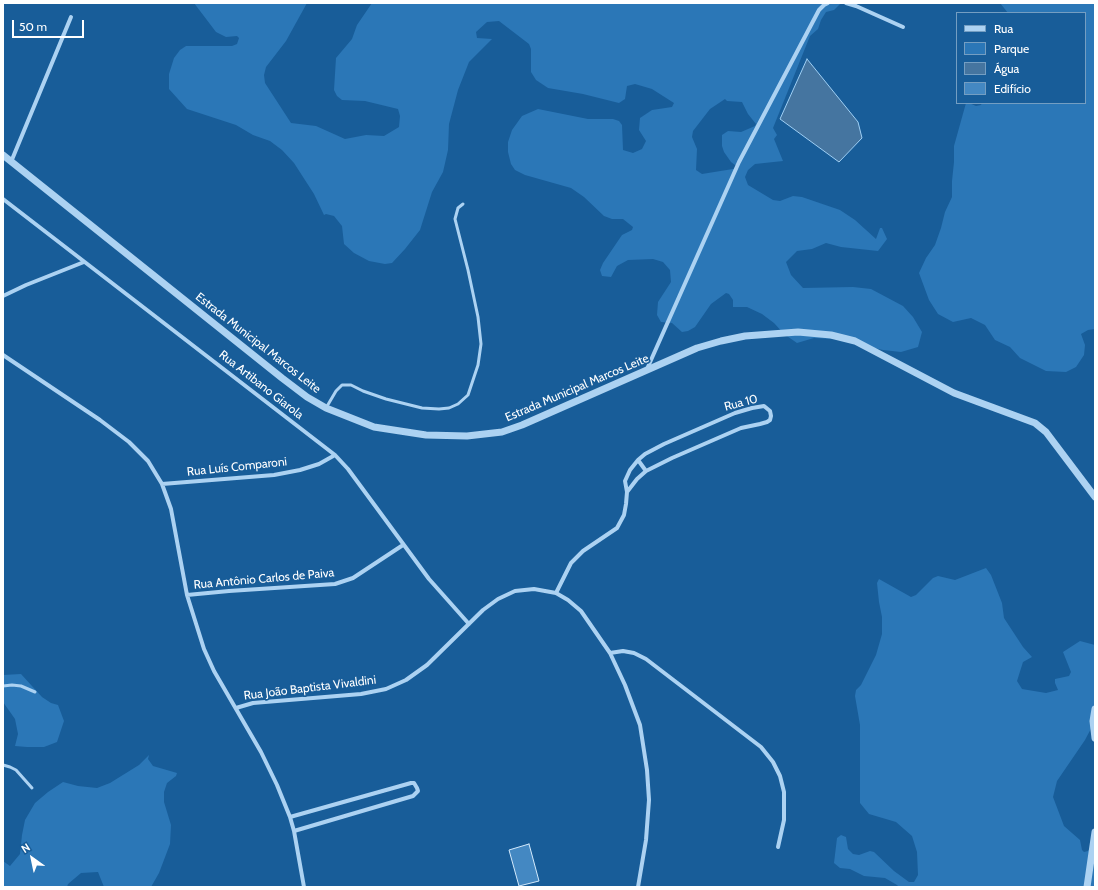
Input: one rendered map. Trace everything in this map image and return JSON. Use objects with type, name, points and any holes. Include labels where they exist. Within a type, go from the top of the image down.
[{"type":"street","points":[[647,370],[739,162],[819,10],[828,3]]},
{"type":"street","points":[[846,3],[903,27]]},
{"type":"street","points":[[12,162],[71,17]]},
{"type":"street","name":"Estrada Municipal Marcos Leite","points":[[3,155],[307,397],[326,408],[374,427],[426,435],[467,436],[502,432],[522,425],[697,348],[745,336],[798,332],[831,335],[854,341],[954,393],[1035,423],[1046,432],[1095,497]]},
{"type":"street","name":"Rua Artibano Giarola","points":[[3,199],[335,455],[348,469],[429,579],[469,624]]},
{"type":"street","points":[[3,296],[26,285],[84,262]]},
{"type":"street","points":[[3,355],[100,420],[129,442],[148,461],[162,484],[171,509],[187,595],[204,649],[214,671],[261,752],[277,785],[294,831],[304,887]]},
{"type":"street","name":"Rua 10","points":[[556,593],[571,564],[582,551],[617,528],[624,515],[627,492],[625,482],[630,470],[645,454],[664,444],[735,413],[764,406],[770,411],[770,420],[767,422],[741,428],[672,458],[646,472],[637,479],[627,492]]},
{"type":"street","name":"Rua Luís Comparoni","points":[[162,484],[294,472],[319,464],[335,455]]},
{"type":"street","points":[[638,460],[646,472]]},
{"type":"street","name":"Rua Antônio Carlos de Paiva","points":[[187,595],[335,584],[353,578],[403,545]]},
{"type":"street","name":"Rua João Baptista Vivaldini","points":[[236,708],[253,704],[361,694],[386,688],[406,680],[427,665],[483,610],[498,599],[515,591],[534,589],[556,593],[568,600],[581,611],[610,653],[625,685],[640,725],[647,770],[649,800],[646,840],[638,887]]},
{"type":"street","points":[[610,653],[623,651],[634,653],[646,659],[761,747],[773,762],[780,776],[784,792],[784,820],[778,847]]},
{"type":"street","points":[[1095,709],[1093,721],[1095,738]]},
{"type":"street","points":[[290,818],[411,783],[414,783],[418,788],[418,791],[413,796],[294,831]]},
{"type":"street","points":[[1087,887],[1095,832]]},
{"type":"lane","points":[[326,408],[336,391],[342,385],[351,385],[386,399],[422,408],[449,408],[458,404],[468,395],[478,365],[481,344],[478,317],[455,219],[458,208],[463,204]]},
{"type":"lane","points":[[3,686],[20,686],[35,692]]},
{"type":"lane","points":[[3,764],[16,770],[32,788]]},
{"type":"green space","points":[[194,3],[307,3],[286,41],[266,67],[264,75],[265,83],[291,123],[316,126],[345,139],[366,135],[384,136],[399,127],[400,116],[398,109],[365,101],[342,100],[337,96],[334,90],[336,58],[352,39],[357,25],[372,3],[841,3],[834,10],[826,12],[818,29],[810,36],[773,128],[777,135],[774,139],[783,161],[755,164],[748,170],[745,177],[748,185],[773,200],[780,201],[793,196],[802,197],[840,210],[855,220],[876,239],[880,228],[882,228],[887,239],[878,251],[841,247],[826,243],[812,249],[797,251],[786,262],[791,275],[803,288],[853,287],[871,289],[903,306],[913,317],[922,332],[918,347],[901,352],[883,350],[835,339],[814,338],[797,343],[784,334],[774,323],[762,314],[747,307],[733,307],[733,300],[729,294],[726,293],[711,304],[695,327],[688,331],[682,332],[672,323],[661,322],[657,315],[658,302],[671,282],[670,270],[663,262],[653,259],[628,260],[617,266],[611,277],[602,276],[600,270],[603,263],[622,235],[632,230],[633,227],[623,219],[612,219],[604,216],[584,197],[571,188],[525,175],[515,170],[511,164],[508,152],[508,142],[512,130],[522,116],[538,109],[588,119],[613,119],[619,121],[622,125],[623,150],[633,153],[642,149],[646,141],[639,130],[640,118],[652,110],[672,107],[674,103],[652,89],[635,84],[627,86],[625,99],[619,103],[583,94],[548,88],[536,80],[531,72],[531,49],[529,44],[499,21],[487,22],[476,32],[477,38],[492,39],[469,62],[458,90],[449,124],[448,150],[443,172],[432,192],[420,230],[392,263],[385,264],[369,261],[354,253],[344,244],[342,226],[334,216],[324,215],[314,194],[294,163],[282,150],[270,141],[253,135],[236,125],[187,109],[169,89],[169,74],[174,58],[180,50],[186,46],[232,46],[237,44],[239,38],[237,36],[226,37],[216,32]],"holes":[[[725,99],[727,101],[742,102],[748,114],[756,124],[755,126],[741,132],[728,131],[722,135],[722,146],[724,152],[731,162],[739,168],[702,174],[696,170],[697,149],[692,137],[693,131],[710,109]]]},
{"type":"green space","points":[[1000,3],[1095,3],[1095,329],[1088,330],[1081,334],[1085,345],[1084,355],[1076,367],[1066,372],[1046,371],[1020,358],[1010,347],[995,340],[985,325],[971,318],[953,322],[938,314],[929,300],[919,273],[926,258],[935,245],[945,212],[952,197],[954,146],[966,104],[976,106],[982,104],[1086,104],[1086,12],[1007,12]]},
{"type":"green space","points":[[986,568],[991,575],[1002,603],[1004,618],[1023,647],[1032,657],[1023,662],[1017,681],[1022,689],[1046,693],[1058,690],[1055,679],[1069,676],[1071,672],[1063,652],[1080,641],[1095,645],[1095,721],[1085,740],[1057,781],[1053,797],[1064,826],[1080,840],[1082,850],[1084,852],[1088,851],[1095,842],[1095,887],[899,887],[885,878],[864,876],[850,869],[840,868],[834,863],[837,838],[841,835],[846,837],[848,849],[853,854],[859,855],[870,851],[874,852],[894,871],[909,882],[914,882],[918,875],[917,852],[912,836],[896,822],[869,814],[860,803],[860,725],[855,696],[856,690],[861,685],[876,655],[882,634],[882,617],[877,583],[879,579],[911,597],[916,595],[933,578],[938,576],[955,580]]},
{"type":"green space","points":[[21,674],[42,697],[51,703],[58,705],[64,721],[57,742],[44,747],[15,746],[18,734],[15,719],[3,702],[3,675]]},
{"type":"green space","points":[[149,755],[148,759],[153,766],[177,773],[176,776],[167,783],[164,792],[164,802],[171,825],[170,844],[159,873],[151,887],[104,887],[98,872],[81,873],[68,884],[67,887],[3,887],[3,861],[10,866],[20,854],[25,820],[35,803],[63,782],[78,786],[97,788],[110,783],[139,765]]},
{"type":"water","points":[[807,59],[858,122],[862,138],[839,162],[780,119]]},
{"type":"building","points":[[529,844],[539,881],[519,886],[509,850]]}]
